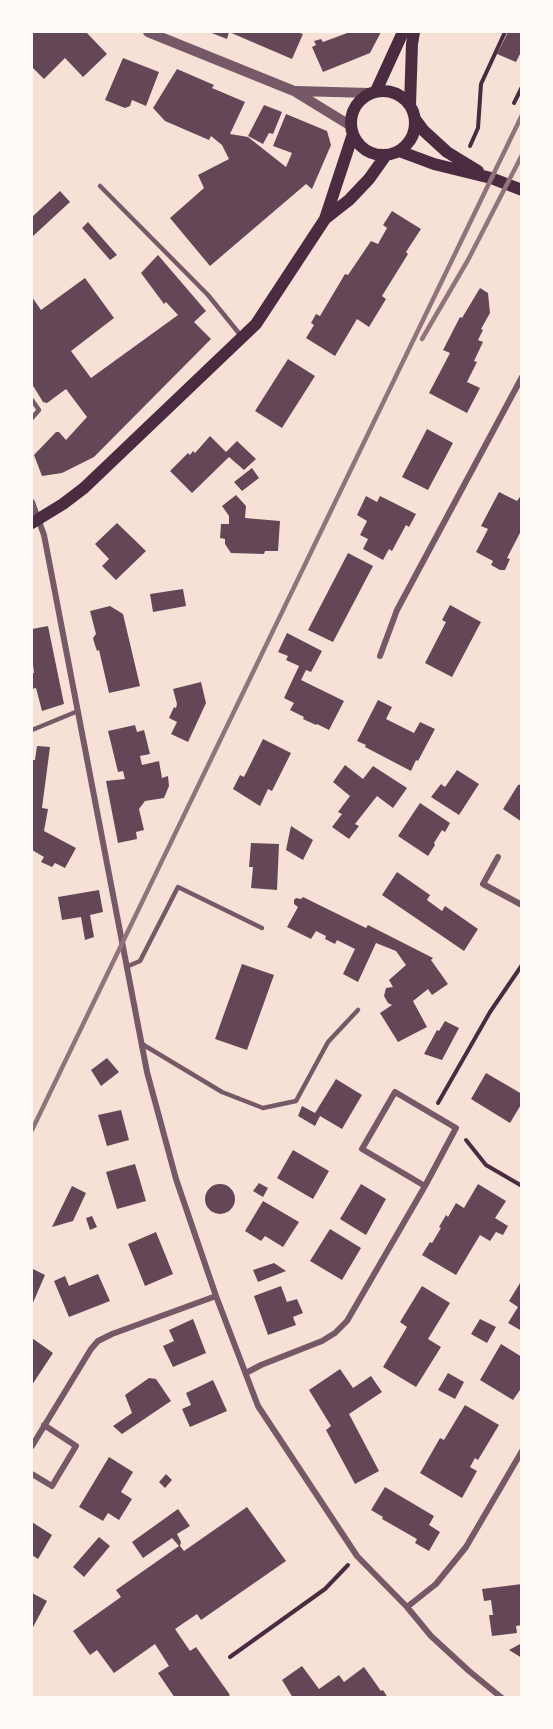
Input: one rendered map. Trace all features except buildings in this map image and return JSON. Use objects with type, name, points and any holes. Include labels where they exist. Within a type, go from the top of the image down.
[{"type":"main road","points":[[372,92],[403,32]]},
{"type":"main road","points":[[410,105],[414,32]]},
{"type":"main road","points":[[415,119],[412,137],[406,145],[399,151],[386,155],[375,154],[358,144],[352,130],[351,117],[360,99],[372,92],[385,90],[395,93],[410,105],[415,119],[424,131],[447,152],[484,175]]},
{"type":"main road","points":[[35,521],[84,489],[256,324],[325,219],[352,130]]},
{"type":"main road","points":[[399,151],[434,164],[484,175],[522,190]]},
{"type":"main road","points":[[325,219],[349,200],[369,179],[386,155]]},
{"type":"street","points":[[148,32],[294,91],[352,130]]},
{"type":"street","points":[[294,91],[372,92]]},
{"type":"street","points":[[381,657],[397,610],[522,377]]},
{"type":"street","points":[[32,502],[35,521],[49,561],[147,1072],[176,1179],[216,1296],[258,1406],[357,1556],[407,1607],[431,1636],[502,1698]]},
{"type":"street","points":[[498,857],[483,884],[522,905]]},
{"type":"street","points":[[246,1373],[322,1341],[335,1333],[347,1321],[425,1186],[456,1128],[395,1092],[362,1149],[425,1186]]},
{"type":"street","points":[[32,1446],[98,1341],[111,1334],[216,1296]]},
{"type":"street","points":[[32,1474],[52,1486],[76,1446],[44,1425]]},
{"type":"street","points":[[407,1607],[436,1584],[466,1547],[522,1451]]},
{"type":"lane","points":[[100,186],[208,295],[243,337]]},
{"type":"lane","points":[[32,400],[39,410],[32,418]]},
{"type":"lane","points":[[32,730],[78,711]]},
{"type":"lane","points":[[126,967],[140,961],[178,887],[262,928]]},
{"type":"lane","points":[[142,1044],[222,1092],[263,1108],[296,1101],[328,1042],[358,1010]]},
{"type":"path","points":[[469,149],[478,128],[481,84],[505,32]]},
{"type":"path","points":[[514,103],[522,87]]},
{"type":"path","points":[[432,1114],[490,1012],[522,965]]},
{"type":"path","points":[[456,1128],[486,1165],[522,1186]]},
{"type":"path","points":[[230,1657],[325,1589],[357,1556]]},
{"type":"railway","points":[[32,1130],[522,115]]},
{"type":"railway","points":[[422,339],[468,260],[522,155]]}]
